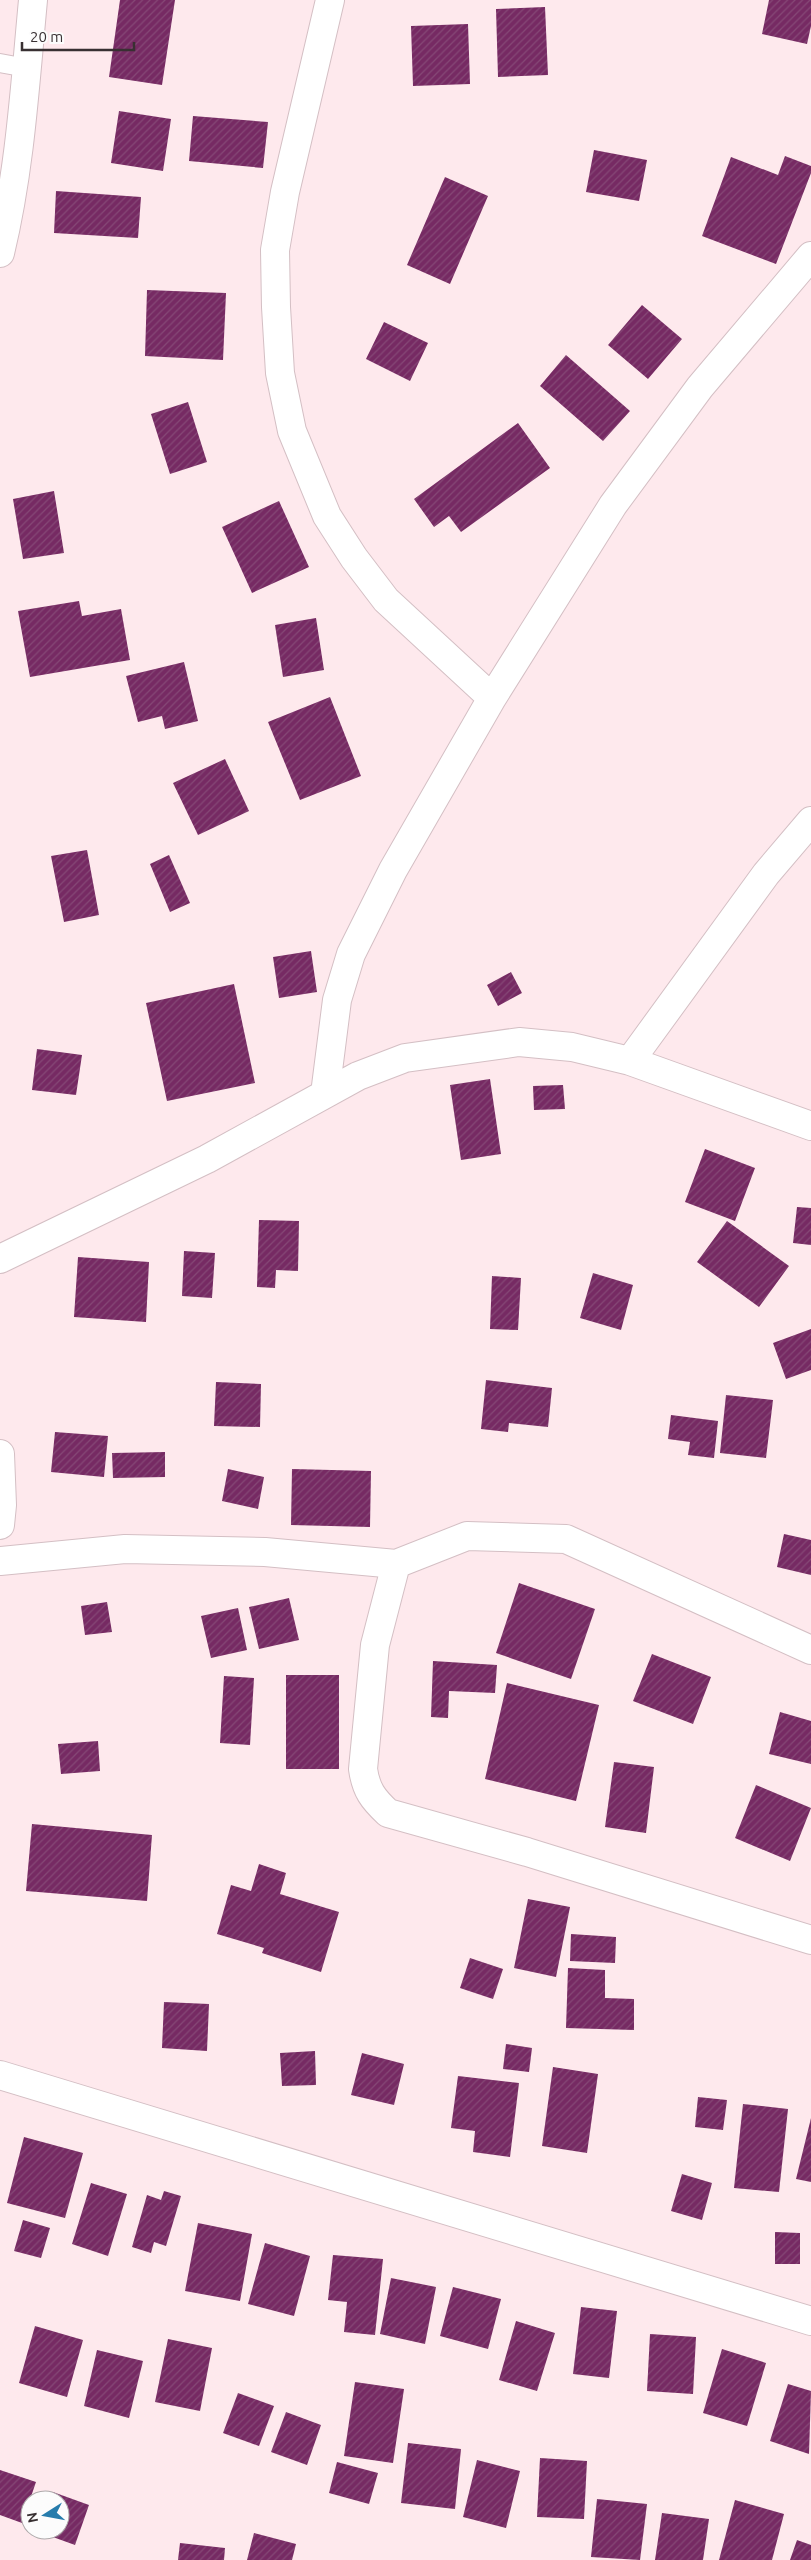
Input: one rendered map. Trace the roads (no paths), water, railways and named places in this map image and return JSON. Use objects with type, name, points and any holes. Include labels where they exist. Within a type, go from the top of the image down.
[{"type":"street","points":[[0,252],[11,207],[33,0]]},
{"type":"street","points":[[330,0],[285,192],[275,250],[280,373],[292,430],[327,516],[386,600],[492,698]]},
{"type":"street","points":[[325,1094],[337,1000],[351,954],[393,870],[492,698],[613,505],[700,388],[811,256]]},
{"type":"street","points":[[630,1062],[766,874],[811,821]]},
{"type":"street","points":[[0,1260],[207,1159],[358,1076],[405,1058],[519,1042],[572,1047],[630,1062],[811,1126]]},
{"type":"street","points":[[0,1454],[1,1512]]},
{"type":"street","points":[[0,1561],[125,1549],[265,1552],[396,1564],[467,1536],[566,1539],[811,1650]]},
{"type":"street","points":[[396,1564],[375,1645],[364,1769],[365,1785],[375,1801],[388,1813],[527,1852],[811,1940]]},
{"type":"street","points":[[0,2075],[811,2321]]},
{"type":"lane","points":[[0,63],[27,68]]}]
